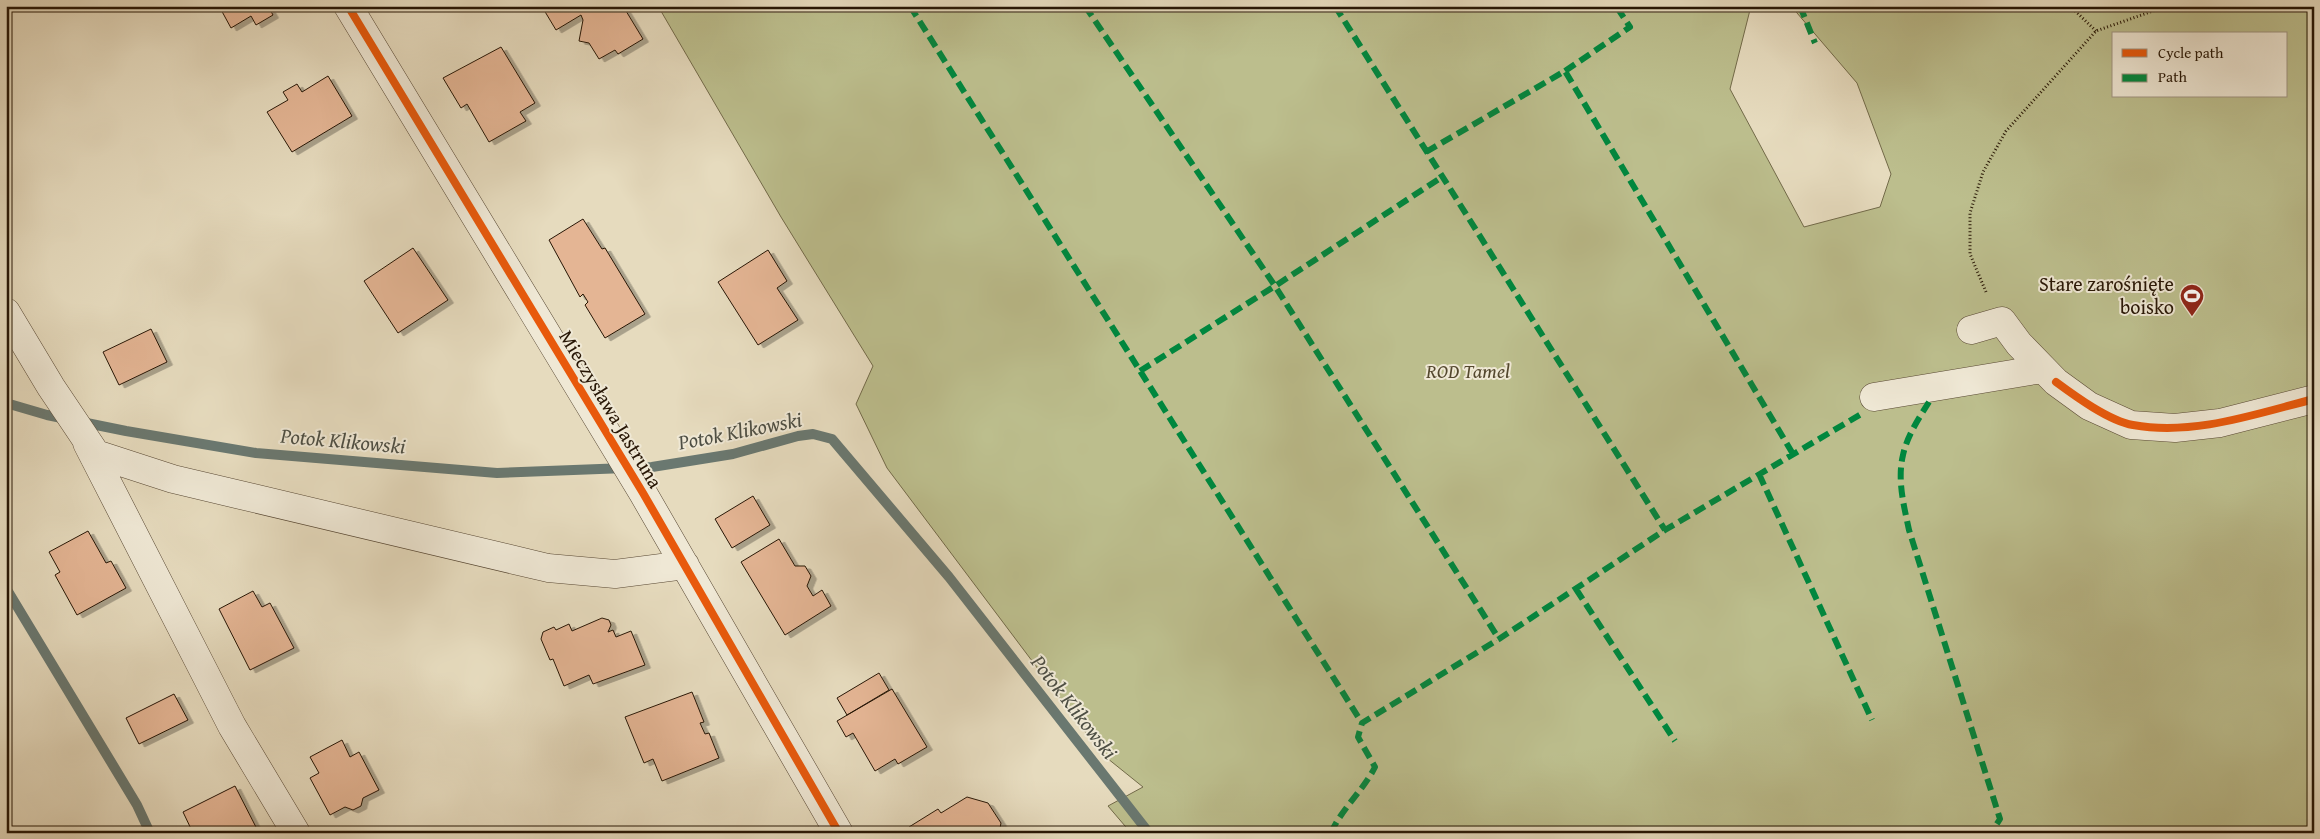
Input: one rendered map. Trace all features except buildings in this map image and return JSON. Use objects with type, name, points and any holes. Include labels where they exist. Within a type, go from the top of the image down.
[{"type":"street","name":"Mieczysława Jastruna","points":[[348,6],[628,467],[839,833]]},
{"type":"street","points":[[6,312],[65,408],[96,454],[172,479],[548,568],[615,574],[685,565]]},
{"type":"street","points":[[1971,330],[2002,321],[2019,344],[2049,375],[2089,406],[2131,425],[2175,428],[2220,423],[2314,399]]},
{"type":"street","points":[[1874,397],[2049,375]]},
{"type":"street","points":[[82,433],[232,726],[296,833]]},
{"type":"path","points":[[2070,6],[2096,31]]},
{"type":"path","points":[[2002,321],[1981,281],[1970,254],[1970,213],[1983,172],[2006,131],[2096,31],[2167,6]]},
{"type":"green space","name":"ROD Tamel","points":[[658,6],[1751,6],[1730,89],[1804,227],[1880,207],[1891,174],[1857,83],[1791,6],[2314,6],[2314,833],[1131,833],[1108,806],[1143,787],[1102,754],[887,468],[856,404],[873,366],[781,217]]},
{"type":"waterway","name":"Potok Klikowski","points":[[6,403],[47,415],[126,431],[256,453],[497,473],[652,467],[733,454],[798,436],[813,434],[832,439],[949,577],[1149,833]]},
{"type":"waterway","points":[[6,588],[137,805],[150,833]]},
{"type":"marked path","points":[[910,6],[1362,723]]},
{"type":"marked path","points":[[1085,6],[1275,286],[1499,639]]},
{"type":"marked path","points":[[1335,6],[1665,530]]},
{"type":"marked path","points":[[1565,71],[1630,27],[1616,6]]},
{"type":"marked path","points":[[1800,6],[1815,43]]},
{"type":"marked path","points":[[1426,152],[1565,71],[1793,454]]},
{"type":"marked path","points":[[1140,371],[1442,177]]},
{"type":"marked path","points":[[1929,402],[1907,441],[1901,464],[1902,493],[1909,530],[2000,819],[1991,833]]},
{"type":"marked path","points":[[1331,833],[1375,767],[1358,737],[1362,723],[1499,639],[1665,530],[1863,413]]},
{"type":"marked path","points":[[1759,474],[1872,720]]},
{"type":"marked path","points":[[1576,589],[1675,741]]},
{"type":"cycle path","points":[[348,6],[643,493],[839,833]]},
{"type":"cycle path","points":[[2056,382],[2114,419],[2133,425],[2156,428],[2202,426],[2224,422],[2314,399]]},
{"type":"place","name":"Stare zarośnięte boisko","points":[[2192,317]]}]
